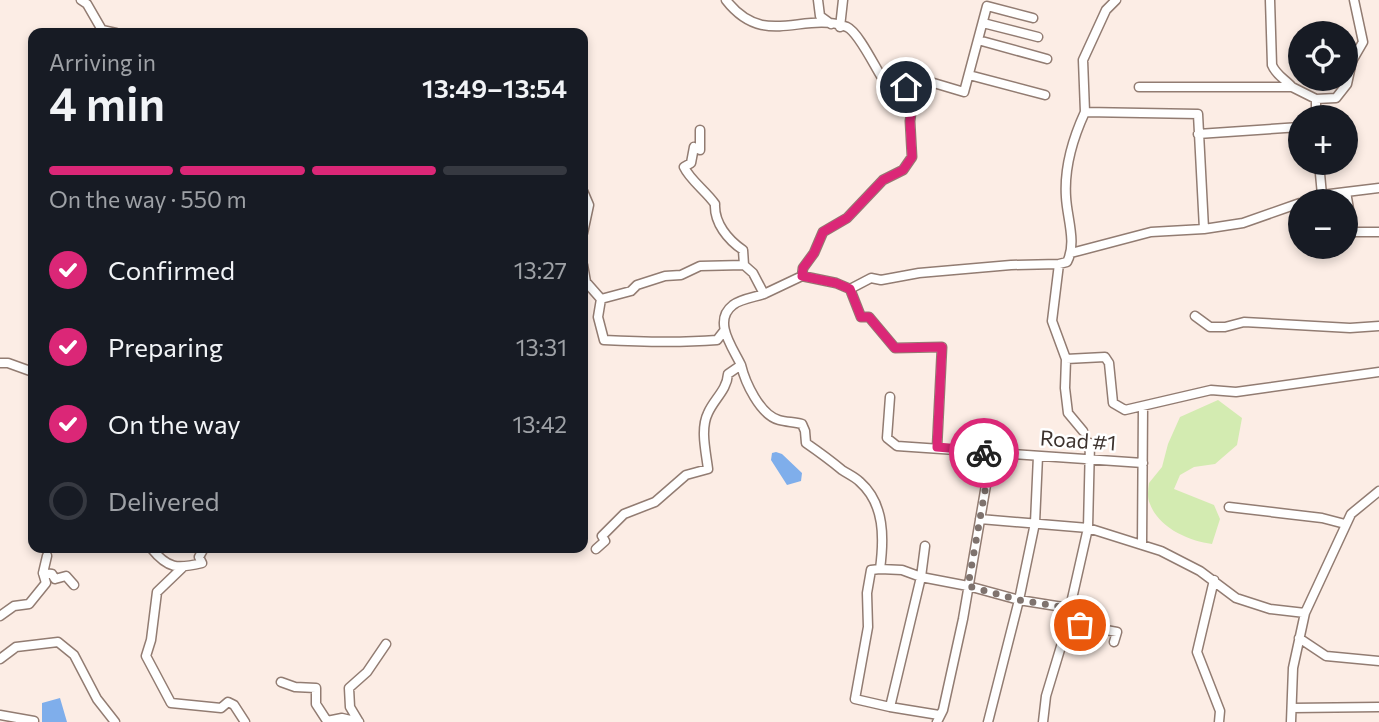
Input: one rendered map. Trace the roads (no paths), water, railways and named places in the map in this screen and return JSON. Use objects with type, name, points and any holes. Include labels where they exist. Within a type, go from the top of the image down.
[{"type":"street","points":[[81,0],[87,4],[99,28]]},
{"type":"street","points":[[726,0],[750,22],[766,27],[848,27],[881,76],[889,78],[900,73],[964,92],[989,6],[1033,18]]},
{"type":"street","points":[[818,0],[820,16],[836,26]]},
{"type":"street","points":[[836,26],[843,0]]},
{"type":"street","points":[[850,289],[870,278],[881,280],[919,273],[1067,262],[1071,253],[1066,196],[1067,162],[1085,111],[1083,60],[1113,3],[1102,0]]},
{"type":"street","points":[[1270,0],[1272,65],[1276,73],[1288,82]]},
{"type":"street","points":[[1300,91],[1316,99],[1336,98],[1347,84],[1352,61],[1363,42],[1354,0]]},
{"type":"street","points":[[983,23],[1038,37]]},
{"type":"street","points":[[978,40],[1047,58]]},
{"type":"street","points":[[802,276],[803,268],[814,253],[823,232],[847,218],[883,180],[903,170],[912,157],[910,121],[913,100],[900,73]]},
{"type":"street","points":[[969,75],[1045,95]]},
{"type":"street","points":[[1139,87],[1288,87]]},
{"type":"street","points":[[1316,99],[1316,105]]},
{"type":"street","points":[[1085,111],[1198,114],[1204,229]]},
{"type":"street","points":[[1198,134],[1288,128]]},
{"type":"street","points":[[699,130],[700,150],[694,147],[691,163],[684,167],[715,204],[714,213],[729,241],[743,250],[744,265],[764,294]]},
{"type":"street","points":[[1358,191],[1379,188]]},
{"type":"street","points":[[1071,253],[1151,232],[1204,229],[1243,223],[1288,207]]},
{"type":"street","points":[[1358,232],[1379,232]]},
{"type":"street","points":[[1059,264],[1052,321],[1066,359],[1068,413],[1083,431]]},
{"type":"street","points":[[601,299],[631,291],[637,285],[665,276],[681,275],[700,266],[744,265]]},
{"type":"street","points":[[880,569],[884,541],[876,500],[858,479],[806,443],[802,424],[779,420],[757,401],[745,381],[741,365],[724,331],[724,318],[733,305],[802,276],[836,283],[850,289],[861,317],[869,317],[895,348],[942,347],[937,447]]},
{"type":"street","points":[[588,284],[601,299]]},
{"type":"street","points":[[601,299],[598,317],[604,340],[648,343],[703,341],[716,340],[724,331]]},
{"type":"street","points":[[1195,316],[1210,327],[1225,327],[1244,322],[1350,328],[1379,326]]},
{"type":"street","points":[[1066,359],[1105,357],[1109,363],[1113,403],[1125,410],[1212,390],[1236,392],[1379,372]]},
{"type":"street","points":[[0,363],[28,370]]},
{"type":"street","points":[[596,549],[605,541],[603,536],[624,514],[655,502],[686,475],[708,469],[704,440],[706,415],[727,383],[729,374],[741,365]]},
{"type":"street","name":"Road #1","points":[[890,397],[887,438],[897,446],[1143,463]]},
{"type":"street","points":[[1142,545],[1143,406]]},
{"type":"street","points":[[1044,722],[1046,696],[1088,528],[1090,443]]},
{"type":"street","points":[[984,451],[986,485],[968,586],[943,710],[938,719],[855,699],[868,626],[867,593],[870,570],[902,570],[921,577],[968,586],[1019,600],[1069,608]]},
{"type":"street","points":[[988,722],[1019,600],[1035,523],[1038,456]]},
{"type":"street","points":[[1291,722],[1293,668],[1305,613],[1350,514],[1379,491]]},
{"type":"street","points":[[1228,507],[1322,518],[1345,524]]},
{"type":"street","points":[[979,519],[1088,528],[1161,551],[1214,580],[1236,598],[1270,608],[1305,613]]},
{"type":"street","points":[[890,707],[921,577],[925,545]]},
{"type":"street","points":[[155,553],[164,564],[183,568],[202,563],[200,557],[202,553]]},
{"type":"street","points":[[0,616],[15,606],[29,604],[46,583],[43,573],[47,556]]},
{"type":"street","points":[[183,568],[158,592],[146,656],[171,703],[221,708],[228,702],[234,705],[245,722]]},
{"type":"street","points":[[43,573],[52,574],[55,579],[66,576],[74,585]]},
{"type":"street","points":[[1214,580],[1197,652],[1220,711],[1219,722]]},
{"type":"street","points":[[1066,623],[1117,632],[1114,642]]},
{"type":"street","points":[[1299,638],[1326,656],[1379,662]]},
{"type":"street","points":[[0,659],[16,647],[58,642],[74,655],[97,698],[115,722]]},
{"type":"street","points":[[359,722],[350,708],[349,688],[367,672],[386,644]]},
{"type":"street","points":[[281,682],[295,687],[316,688],[316,704],[327,721],[342,718],[359,722]]},
{"type":"street","points":[[1292,709],[1379,708]]},
{"type":"street","points":[[0,715],[34,721]]},
{"type":"water","points":[[772,453],[782,454],[802,473],[801,481],[787,485],[771,460]]},
{"type":"water","points":[[60,698],[67,722],[42,722],[42,703]]}]
